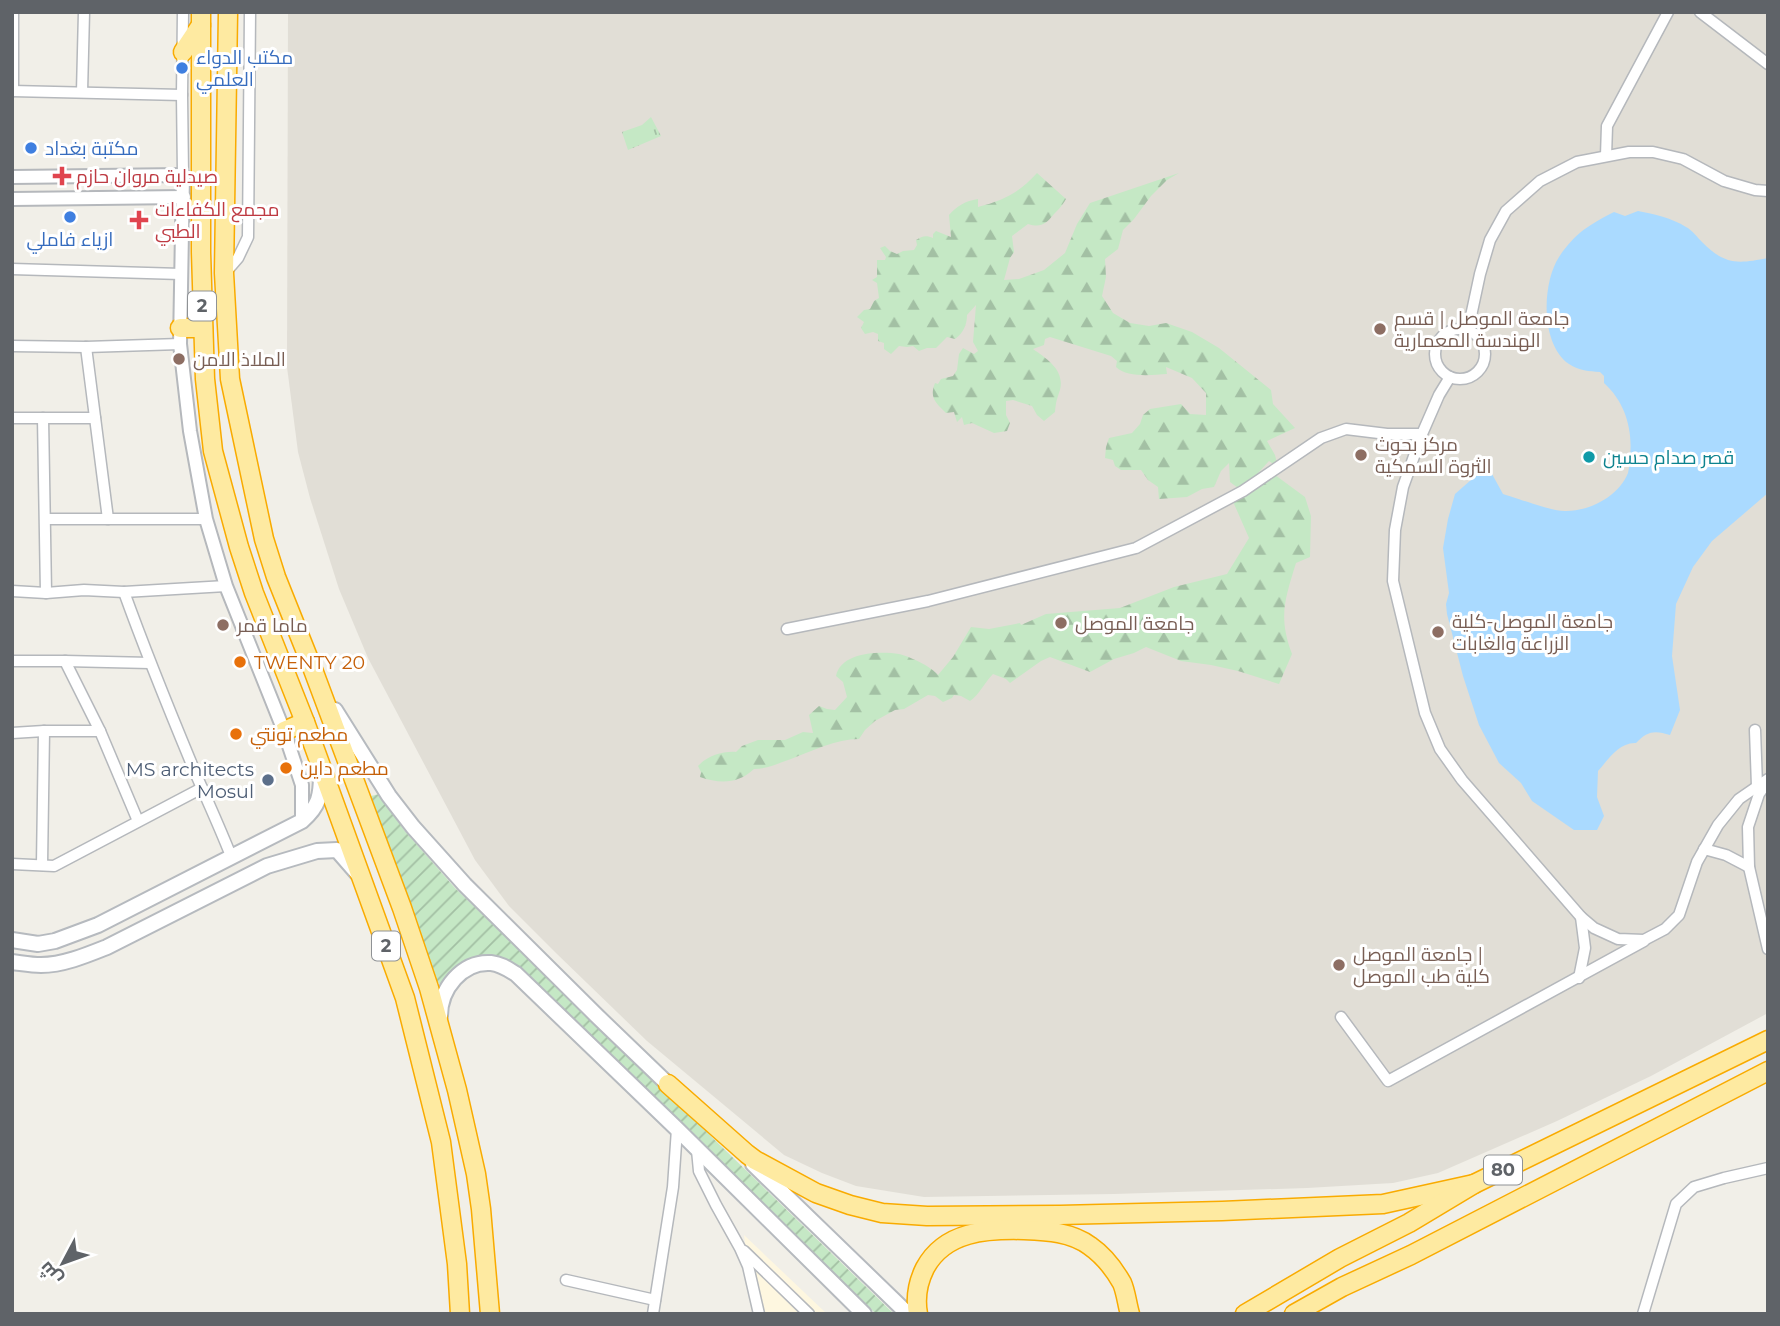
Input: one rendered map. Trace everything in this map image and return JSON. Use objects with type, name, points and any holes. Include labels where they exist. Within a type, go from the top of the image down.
[{"type":"highway","name":"2","points":[[228,12],[225,273],[230,379],[264,539],[402,908],[445,1045],[469,1140],[481,1209],[490,1314]]},
{"type":"highway","points":[[183,52],[201,19]]},
{"type":"highway","name":"2","points":[[201,19],[203,328],[205,379],[213,451],[254,593],[305,722],[405,998],[441,1142],[460,1314]]},
{"type":"highway","points":[[180,336],[203,328]]},
{"type":"highway","points":[[239,547],[264,539]]},
{"type":"highway","points":[[284,731],[305,722]]},
{"type":"highway","name":"80","points":[[1245,1314],[1474,1184],[1768,1040]]},
{"type":"highway","name":"80","points":[[1294,1314],[1342,1287],[1410,1255],[1768,1071]]},
{"type":"highway","points":[[668,1084],[755,1160],[816,1193],[882,1213],[927,1216],[1048,1216],[1301,1209],[1383,1204],[1474,1184]]},
{"type":"highway","points":[[451,1214],[481,1209]]},
{"type":"highway","points":[[918,1314],[918,1281],[930,1259],[944,1244],[970,1233],[996,1230],[1071,1235],[1090,1246],[1107,1262],[1123,1284],[1130,1314]]},
{"type":"main road","points":[[312,667],[344,727],[389,796],[465,885],[597,1016],[908,1314]]},
{"type":"main road","points":[[12,940],[38,944],[69,936],[115,917],[302,821],[314,811],[321,793],[321,765]]},
{"type":"main road","points":[[12,962],[41,965],[74,959],[107,947],[267,866],[317,850],[337,850],[362,878]]},
{"type":"main road","points":[[69,936],[74,959]]},
{"type":"main road","points":[[445,1045],[439,1015],[440,1003],[450,984],[468,967],[479,963],[493,963],[516,974],[864,1314]]},
{"type":"street","points":[[13,12],[13,91],[182,95]]},
{"type":"street","points":[[82,92],[83,12]]},
{"type":"street","points":[[183,12],[184,197],[180,336],[190,431],[205,519],[226,586],[284,731],[302,785],[302,821]]},
{"type":"street","points":[[225,273],[238,258],[247,237],[250,12]]},
{"type":"street","points":[[1606,156],[1607,126],[1668,12]]},
{"type":"street","points":[[1700,12],[1768,64]]},
{"type":"street","points":[[1468,330],[1490,240],[1506,211],[1540,181],[1577,162],[1629,152],[1653,152],[1683,159],[1724,181],[1768,191]]},
{"type":"street","points":[[12,177],[183,176]]},
{"type":"street","points":[[12,199],[184,197]]},
{"type":"street","points":[[12,269],[181,274]]},
{"type":"street","points":[[1468,330],[1475,334],[1484,348],[1482,364],[1472,376],[1450,377],[1443,372],[1435,358],[1438,341],[1451,331],[1468,330]]},
{"type":"street","points":[[12,346],[86,347],[180,336]]},
{"type":"street","points":[[86,347],[108,519]]},
{"type":"street","points":[[1450,377],[1422,434],[1403,486],[1395,530],[1393,581],[1425,713],[1440,749],[1462,780],[1581,917],[1594,928],[1618,939],[1644,940]]},
{"type":"street","points":[[12,418],[95,418]]},
{"type":"street","points":[[43,418],[46,593]]},
{"type":"street","points":[[787,629],[928,601],[1136,548],[1248,488],[1321,438],[1346,429],[1387,434],[1422,434]]},
{"type":"street","points":[[46,519],[205,519]]},
{"type":"street","points":[[12,591],[124,592],[226,586]]},
{"type":"street","points":[[124,592],[150,663],[230,856]]},
{"type":"street","points":[[12,661],[150,663]]},
{"type":"street","points":[[65,661],[100,731],[138,821]]},
{"type":"street","points":[[1755,730],[1757,786]]},
{"type":"street","points":[[42,865],[44,731]]},
{"type":"street","points":[[12,733],[100,731]]},
{"type":"street","points":[[1341,1017],[1388,1081],[1579,978],[1665,929],[1679,915],[1697,862],[1718,825],[1739,799],[1768,780]]},
{"type":"street","points":[[1768,780],[1759,794],[1748,827],[1749,867],[1768,949]]},
{"type":"street","points":[[12,864],[54,866],[202,788]]},
{"type":"street","points":[[1704,849],[1726,855],[1749,867]]},
{"type":"street","points":[[1579,978],[1585,948],[1581,917]]},
{"type":"street","points":[[653,1314],[673,1187],[677,1129]]},
{"type":"street","points":[[697,1149],[699,1171],[748,1266],[759,1314]]},
{"type":"street","points":[[1643,1314],[1676,1204],[1694,1187],[1768,1168]]},
{"type":"street","points":[[740,1248],[809,1314]]},
{"type":"street","points":[[566,1280],[655,1300]]},
{"type":"shaded area","name":"جامعة الموصل","points":[[288,12],[1768,12],[1768,1013],[1651,1076],[1557,1121],[1438,1173],[1393,1183],[1114,1194],[924,1197],[856,1186],[784,1155],[647,1041],[509,906],[475,860],[368,658],[339,589],[310,498],[298,452],[287,367]]},
{"type":"shaded area","points":[[744,1235],[827,1314],[753,1314]]},
{"type":"green space","points":[[651,117],[661,136],[628,150],[622,132],[642,125]]},
{"type":"green space","points":[[1037,173],[1066,199],[1046,223],[1036,226],[1028,224],[1012,236],[1014,252],[1004,280],[1019,279],[1044,270],[1065,253],[1077,224],[1090,203],[1179,173],[1167,180],[1151,196],[1123,230],[1118,249],[1105,259],[1106,277],[1102,296],[1113,313],[1130,323],[1149,326],[1166,323],[1192,332],[1219,348],[1271,390],[1273,404],[1295,428],[1267,441],[1278,467],[1269,461],[1245,491],[1254,490],[1271,472],[1305,497],[1311,516],[1310,557],[1296,563],[1286,598],[1285,629],[1292,654],[1279,684],[1238,671],[1181,661],[1146,647],[1090,672],[1050,657],[1010,683],[993,674],[970,701],[954,695],[943,702],[928,695],[875,721],[859,739],[833,743],[773,766],[754,769],[735,780],[722,782],[700,777],[698,766],[716,755],[736,752],[742,746],[758,740],[785,740],[803,732],[813,733],[809,715],[819,706],[835,710],[847,697],[843,682],[836,676],[839,668],[853,658],[872,653],[899,654],[920,662],[938,675],[953,657],[971,627],[989,629],[1020,623],[1021,625],[1046,614],[1120,608],[1174,587],[1227,574],[1249,538],[1231,497],[1242,491],[1230,482],[1229,463],[1221,471],[1214,487],[1202,489],[1187,497],[1159,499],[1158,487],[1148,480],[1141,470],[1121,470],[1115,466],[1113,460],[1105,458],[1109,438],[1132,433],[1150,409],[1181,404],[1190,414],[1206,415],[1206,393],[1192,378],[1166,367],[1167,374],[1126,373],[1116,367],[1117,361],[1111,356],[1050,337],[1045,339],[1044,345],[1033,349],[1054,366],[1060,377],[1055,412],[1044,421],[1032,406],[1013,400],[1006,401],[1006,415],[1010,423],[1007,431],[994,433],[972,423],[964,425],[962,417],[957,422],[954,412],[946,413],[933,396],[935,383],[953,376],[957,370],[959,354],[963,348],[974,354],[978,351],[973,342],[976,305],[967,315],[960,334],[955,339],[947,337],[936,348],[919,351],[913,346],[899,346],[891,354],[884,349],[884,343],[878,341],[878,334],[865,334],[861,328],[864,322],[857,317],[864,310],[870,309],[879,298],[877,283],[872,280],[877,277],[877,260],[885,260],[886,257],[880,248],[885,246],[897,254],[914,250],[916,240],[924,236],[933,238],[936,231],[951,237],[949,215],[958,207],[978,199],[978,207],[1003,198],[1024,186]]},
{"type":"green space","points":[[379,794],[404,830],[455,888],[894,1314],[876,1314],[521,968],[511,961],[492,957],[460,965],[441,985],[434,979],[371,796]]},
{"type":"water","points":[[1638,211],[1681,224],[1710,250],[1725,259],[1740,262],[1768,258],[1768,493],[1712,541],[1693,567],[1676,604],[1672,656],[1680,710],[1670,735],[1652,733],[1614,752],[1598,771],[1597,797],[1604,816],[1597,830],[1574,830],[1532,801],[1521,783],[1499,763],[1479,725],[1447,614],[1449,593],[1443,548],[1455,494],[1480,472],[1492,474],[1503,494],[1560,511],[1585,508],[1603,501],[1624,481],[1628,473],[1631,447],[1629,426],[1622,407],[1604,383],[1604,376],[1600,372],[1577,368],[1560,355],[1549,328],[1547,297],[1553,268],[1577,236],[1614,212],[1625,216]]},
{"type":"place","name":"مكتب الدواء العلمي","points":[[182,68]]},
{"type":"place","name":"مكتبة بغداد","points":[[31,148]]},
{"type":"place","name":"صيدلية مروان حازم","points":[[62,176]]},
{"type":"place","name":"ازياء فاملي","points":[[70,217]]},
{"type":"place","name":"مجمع الكفاءات الطبي","points":[[139,220]]},
{"type":"place","name":"جامعة الموصل | قسم الهندسة المعمارية","points":[[1380,329]]},
{"type":"place","name":"الملاذ الامن","points":[[179,359]]},
{"type":"place","name":"مركز بحوث الثروة السمكية","points":[[1361,455]]},
{"type":"place","name":"قصر صدام حسين","points":[[1589,457]]},
{"type":"place","name":"جامعة الموصل","points":[[1061,623]]},
{"type":"place","name":"ماما قمر","points":[[223,625]]},
{"type":"place","name":"جامعة الموصل-كلية الزراعة والغابات","points":[[1438,632]]},
{"type":"place","name":"TWENTY 20","points":[[240,662]]},
{"type":"place","name":"مطعم تونتي","points":[[236,734]]},
{"type":"place","name":"مطعم داين","points":[[286,768]]},
{"type":"place","name":"MS architects Mosul","points":[[268,780]]},
{"type":"place","name":"جامعة الموصل | كلية طب الموصل","points":[[1339,965]]}]
